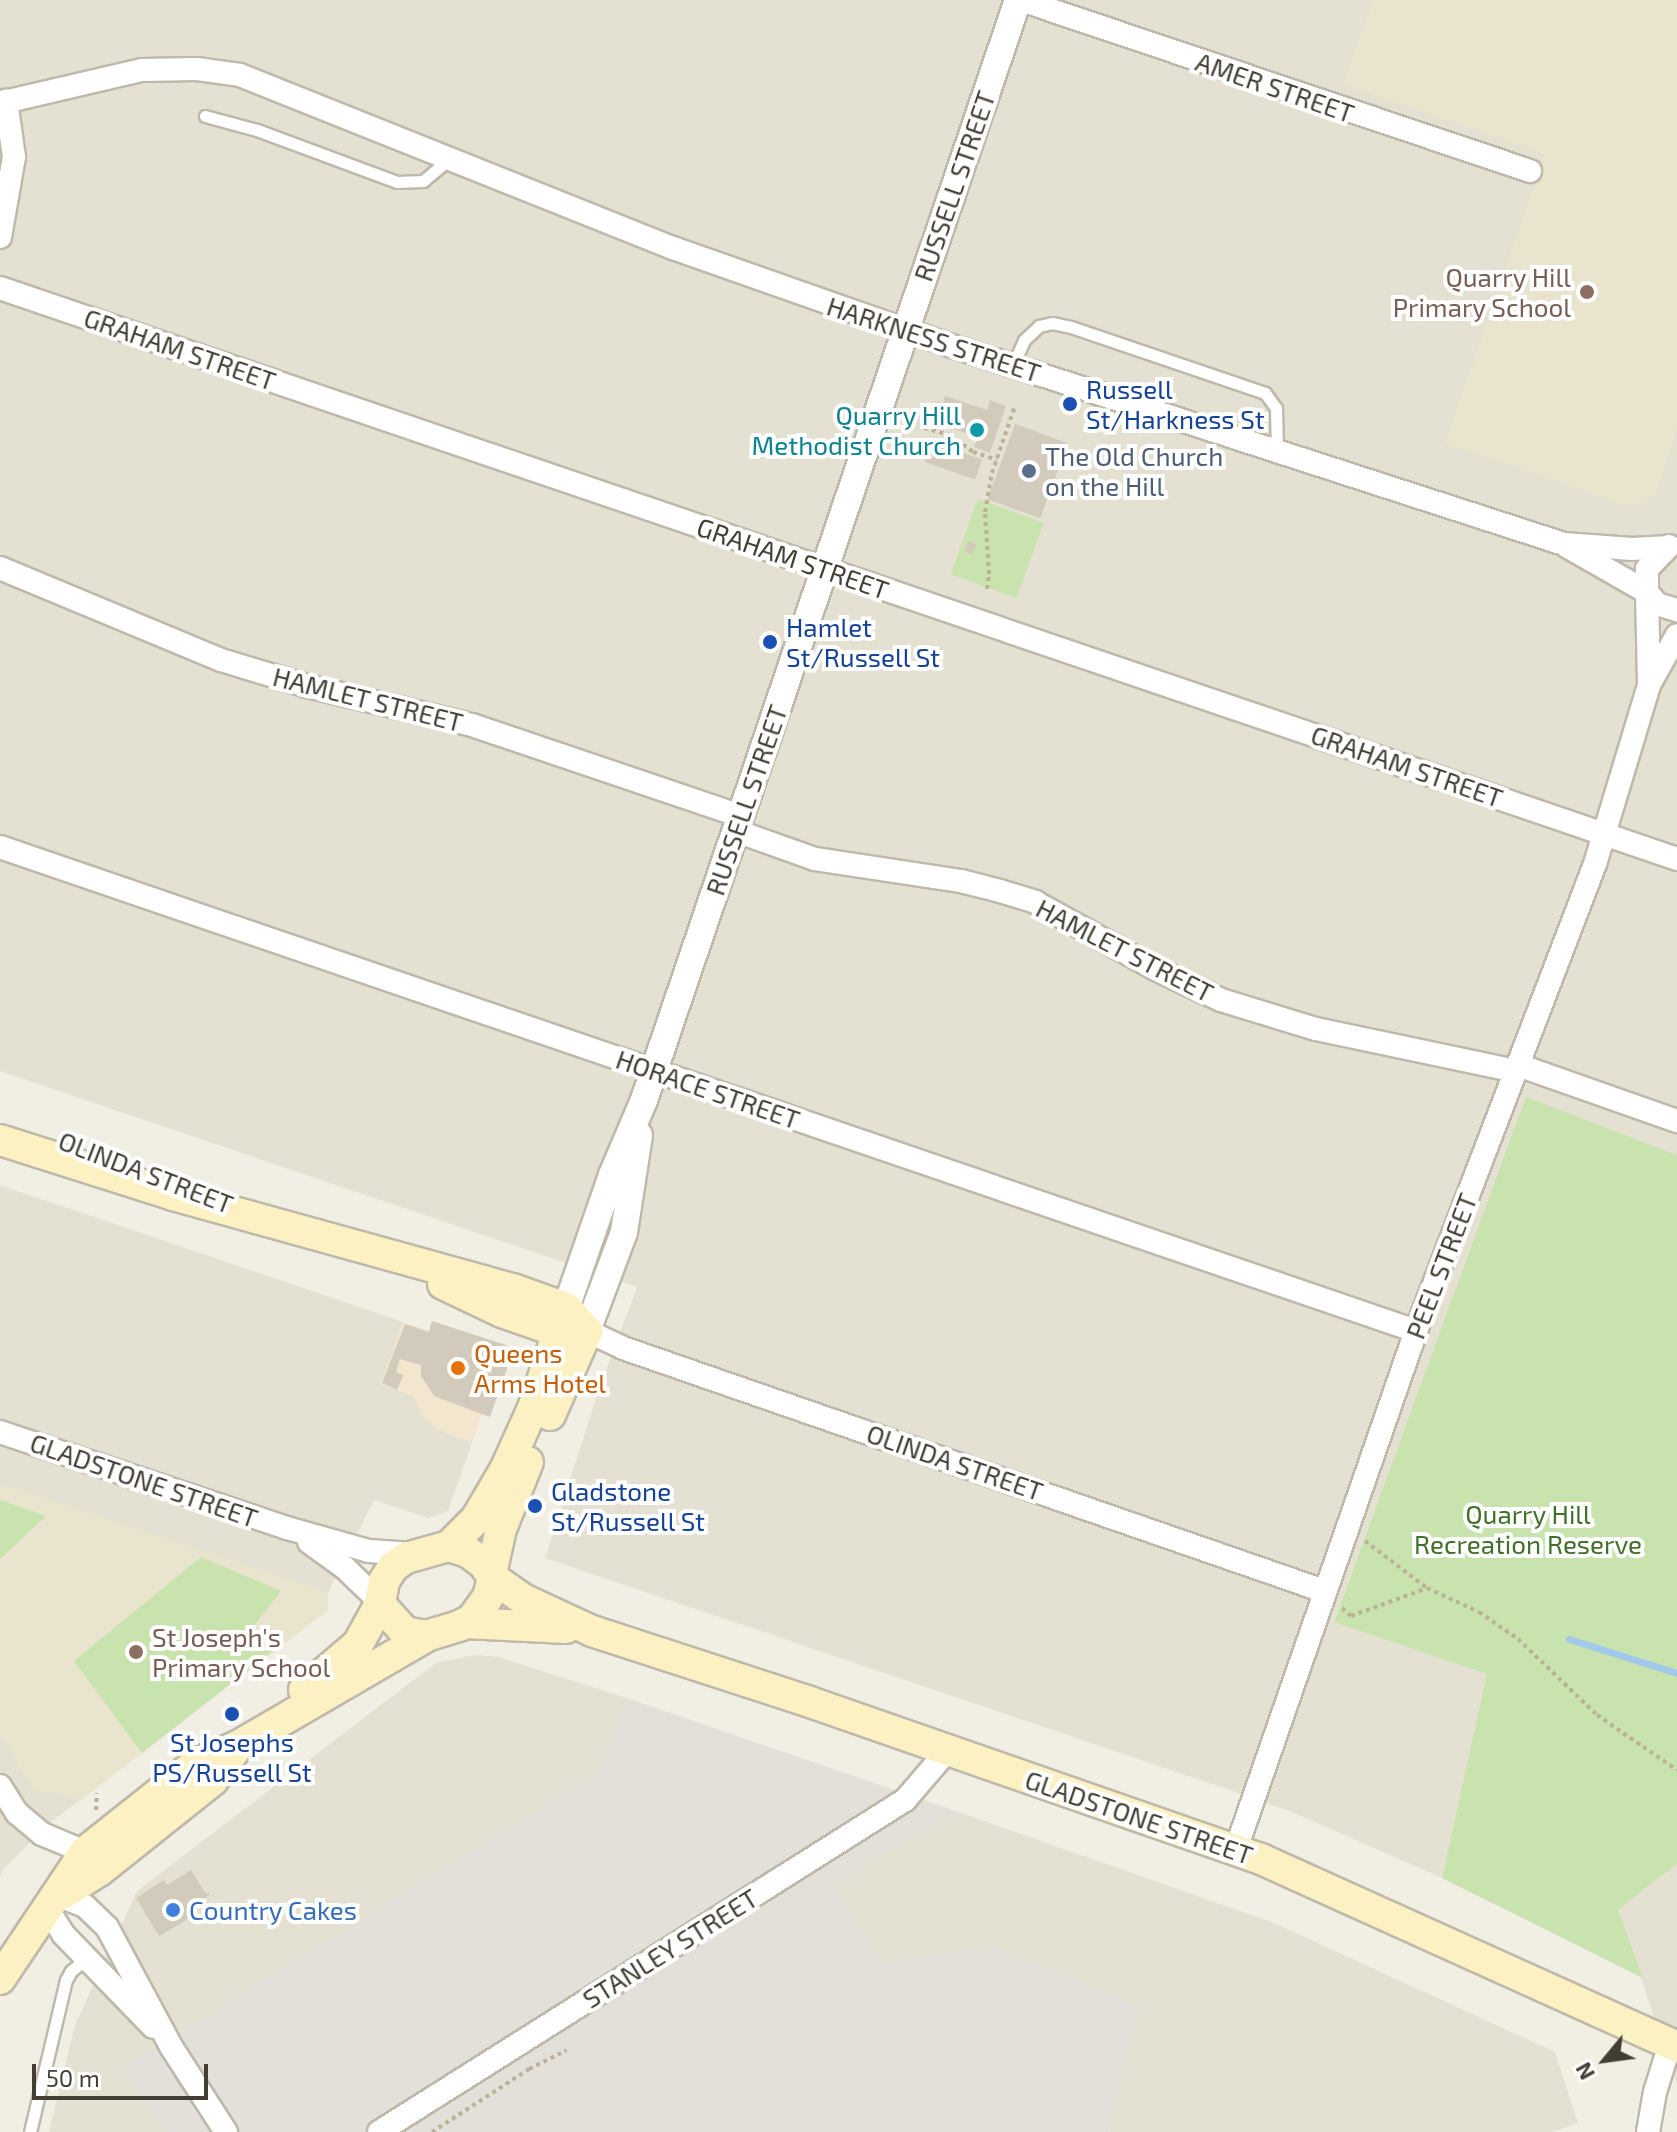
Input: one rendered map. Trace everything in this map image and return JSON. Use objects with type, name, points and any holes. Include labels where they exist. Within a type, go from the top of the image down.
[{"type":"main road","name":"OLINDA STREET","points":[[0,1119],[112,1156],[291,1227]]},
{"type":"main road","name":"OLINDA STREET","points":[[0,1140],[381,1256],[502,1312],[571,1324]]},
{"type":"main road","name":"RUSSELL STREET","points":[[449,1546],[476,1519],[506,1468],[571,1324]]},
{"type":"main road","name":"RUSSELL STREET","points":[[492,1576],[513,1497],[571,1324]]},
{"type":"main road","points":[[0,1979],[85,1852],[197,1763],[238,1746],[427,1636],[465,1623],[481,1609],[492,1576],[478,1558],[449,1546],[414,1554],[388,1573],[379,1603],[358,1644],[238,1746],[213,1780],[99,1871],[53,1902]]},
{"type":"main road","name":"GLADSTONE STREET","points":[[492,1576],[521,1598],[592,1631],[1236,1849],[1674,2045]]},
{"type":"main road","points":[[379,1603],[400,1628],[412,1635],[427,1636]]},
{"type":"main road","name":"GLADSTONE STREET","points":[[465,1623],[513,1623],[592,1631]]},
{"type":"street","name":"AMER STREET","points":[[1020,0],[1530,171]]},
{"type":"street","name":"RUSSELL STREET","points":[[571,1324],[608,1186],[644,1100],[1020,0]]},
{"type":"street","name":"HARKNESS STREET","points":[[3,102],[74,83],[172,68],[240,75],[673,248],[905,330],[1564,544],[1647,593],[1665,609],[1677,610]]},
{"type":"street","points":[[0,237],[14,157],[3,102]]},
{"type":"street","name":"GRAHAM STREET","points":[[0,288],[1677,859]]},
{"type":"street","name":"HARKNESS STREET","points":[[1564,544],[1632,549],[1672,543]]},
{"type":"street","name":"PEEL STREET","points":[[1649,685],[1647,569],[1672,543]]},
{"type":"street","name":"HAMLET STREET","points":[[0,568],[221,660],[307,686],[472,725],[738,823],[815,859],[935,876],[1035,902],[1167,975],[1221,1000],[1316,1029],[1516,1068],[1677,1121]]},
{"type":"street","name":"PEEL STREET","points":[[1236,1849],[1416,1331],[1605,836],[1649,685],[1677,635]]},
{"type":"street","name":"HORACE STREET","points":[[0,847],[1416,1331]]},
{"type":"street","name":"OLINDA STREET","points":[[571,1324],[623,1348],[1324,1591]]},
{"type":"street","name":"GLADSTONE STREET","points":[[0,1432],[287,1528],[369,1551],[414,1554]]},
{"type":"street","name":"GLADSTONE STREET","points":[[287,1528],[330,1556],[379,1603]]},
{"type":"street","name":"STANLEY STREET","points":[[379,2132],[905,1800],[948,1750]]},
{"type":"street","points":[[0,1786],[17,1813],[50,1839],[85,1852]]},
{"type":"street","points":[[172,2048],[63,1934],[53,1902],[85,1906],[107,1927],[172,2048],[226,2132]]},
{"type":"street","points":[[1646,2132],[1655,2092],[1674,2045]]},
{"type":"lane","points":[[205,116],[257,130],[397,182],[423,181],[448,160]]},
{"type":"lane","points":[[1013,365],[1024,340],[1039,326],[1052,323],[1085,331],[1265,393],[1276,408],[1277,452]]},
{"type":"lane","points":[[30,2132],[66,1980],[71,1971],[88,1958]]},
{"type":"path","points":[[987,589],[985,512],[997,460],[1015,406]]},
{"type":"path","points":[[924,428],[950,435],[973,452],[997,460]]},
{"type":"path","points":[[1363,1540],[1427,1588],[1495,1621],[1597,1715],[1677,1770]]},
{"type":"path","points":[[1324,1591],[1351,1616],[1427,1588]]},
{"type":"path","points":[[432,2132],[529,2069],[567,2050]]},
{"type":"shaded area","points":[[0,0],[1677,0],[1677,1155],[1527,1098],[1334,1621],[1488,1674],[1442,1878],[1292,1812],[545,1558],[598,1392],[637,1287],[0,1071]]},
{"type":"shaded area","name":"Quarry Hill Primary School","points":[[1373,0],[1677,0],[1677,429],[1654,498],[1629,507],[1445,443],[1545,154],[1343,85]]},
{"type":"shaded area","points":[[0,1185],[403,1322],[381,1384],[413,1396],[442,1431],[472,1442],[448,1511],[429,1518],[374,1500],[328,1593],[328,1610],[47,1825],[2,1871],[0,1878]]},
{"type":"shaded area","name":"Queens Arms Hotel","points":[[403,1322],[501,1356],[472,1442],[436,1429],[422,1416],[413,1396],[381,1384]]},
{"type":"shaded area","name":"St Joseph's Primary School","points":[[0,1483],[328,1593],[328,1610],[81,1800],[35,1791],[0,1735]]},
{"type":"shaded area","points":[[475,1655],[498,1657],[627,1698],[600,1772],[125,2067],[165,2132],[49,2132],[75,2025],[137,1891],[436,1663]]},
{"type":"shaded area","points":[[627,1698],[967,1815],[947,1816],[834,1885],[883,1965],[988,1945],[1139,2006],[1109,2129],[1112,2132],[165,2132],[124,2067],[600,1772]]},
{"type":"shaded area","points":[[967,1815],[1274,1923],[1555,2052],[1578,2123],[1551,2132],[1112,2132],[988,1945],[883,1965],[833,1885],[947,1816]]},
{"type":"shaded area","points":[[1677,1864],[1677,2085],[1618,1910]]},
{"type":"green space","points":[[978,499],[1044,523],[1016,598],[951,574]]},
{"type":"green space","name":"Quarry Hill Recreation Reserve","points":[[1526,1097],[1677,1155],[1677,1864],[1618,1910],[1643,1978],[1442,1878],[1487,1674],[1334,1622]]},
{"type":"green space","points":[[0,1500],[46,1516],[0,1559]]},
{"type":"green space","points":[[201,1557],[281,1591],[253,1627],[272,1651],[142,1753],[74,1661]]},
{"type":"building","name":"The Old Church on the Hill","points":[[945,396],[987,410],[990,400],[1006,406],[990,453],[974,447],[978,437],[936,423],[939,416],[933,414],[937,402],[943,404]]},
{"type":"building","name":"The Old Church on the Hill","points":[[1015,424],[1068,443],[1040,518],[988,499]]},
{"type":"building","name":"The Old Church on the Hill","points":[[931,442],[982,460],[975,479],[924,462]]},
{"type":"building","points":[[969,541],[976,544],[972,554],[965,551]]},
{"type":"building","name":"Queens Arms Hotel","points":[[432,1321],[509,1346],[513,1351],[490,1417],[434,1396],[421,1376],[421,1365],[400,1359],[396,1372],[403,1375],[397,1390],[382,1383],[405,1324],[429,1332]]},
{"type":"building","name":"Country Cakes","points":[[191,1870],[206,1894],[211,1892],[185,1921],[159,1936],[136,1898],[164,1880],[167,1885]]},
{"type":"waterway","points":[[1569,1639],[1677,1673]]},
{"type":"place","name":"Quarry Hill Primary School","points":[[1587,292]]},
{"type":"place","name":"Russell St/Harkness St","points":[[1070,404]]},
{"type":"place","name":"Quarry Hill Methodist Church","points":[[977,430]]},
{"type":"place","name":"The Old Church on the Hill","points":[[1029,471]]},
{"type":"place","name":"Hamlet St/Russell St","points":[[770,642]]},
{"type":"place","name":"Queens Arms Hotel","points":[[458,1368]]},
{"type":"place","name":"Gladstone St/Russell St","points":[[535,1506]]},
{"type":"place","name":"St Joseph's Primary School","points":[[136,1652]]},
{"type":"place","name":"St Josephs PS/Russell St","points":[[232,1714]]},
{"type":"place","name":"Country Cakes","points":[[173,1910]]}]
